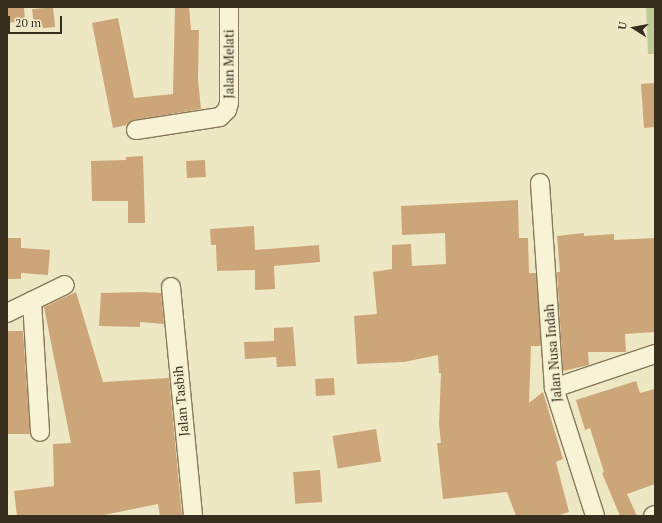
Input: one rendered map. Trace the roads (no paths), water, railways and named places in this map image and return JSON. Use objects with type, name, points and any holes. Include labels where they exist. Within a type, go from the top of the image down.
[{"type":"street","name":"Jalan Melati","points":[[136,130],[220,117],[229,103],[229,7]]},
{"type":"street","name":"Jalan Nusa Indah","points":[[540,184],[554,388],[595,516]]},
{"type":"street","points":[[7,313],[65,285]]},
{"type":"street","name":"Jalan Tasbih","points":[[171,287],[193,516]]},
{"type":"street","points":[[32,301],[40,432]]},
{"type":"street","points":[[554,388],[655,354]]}]
